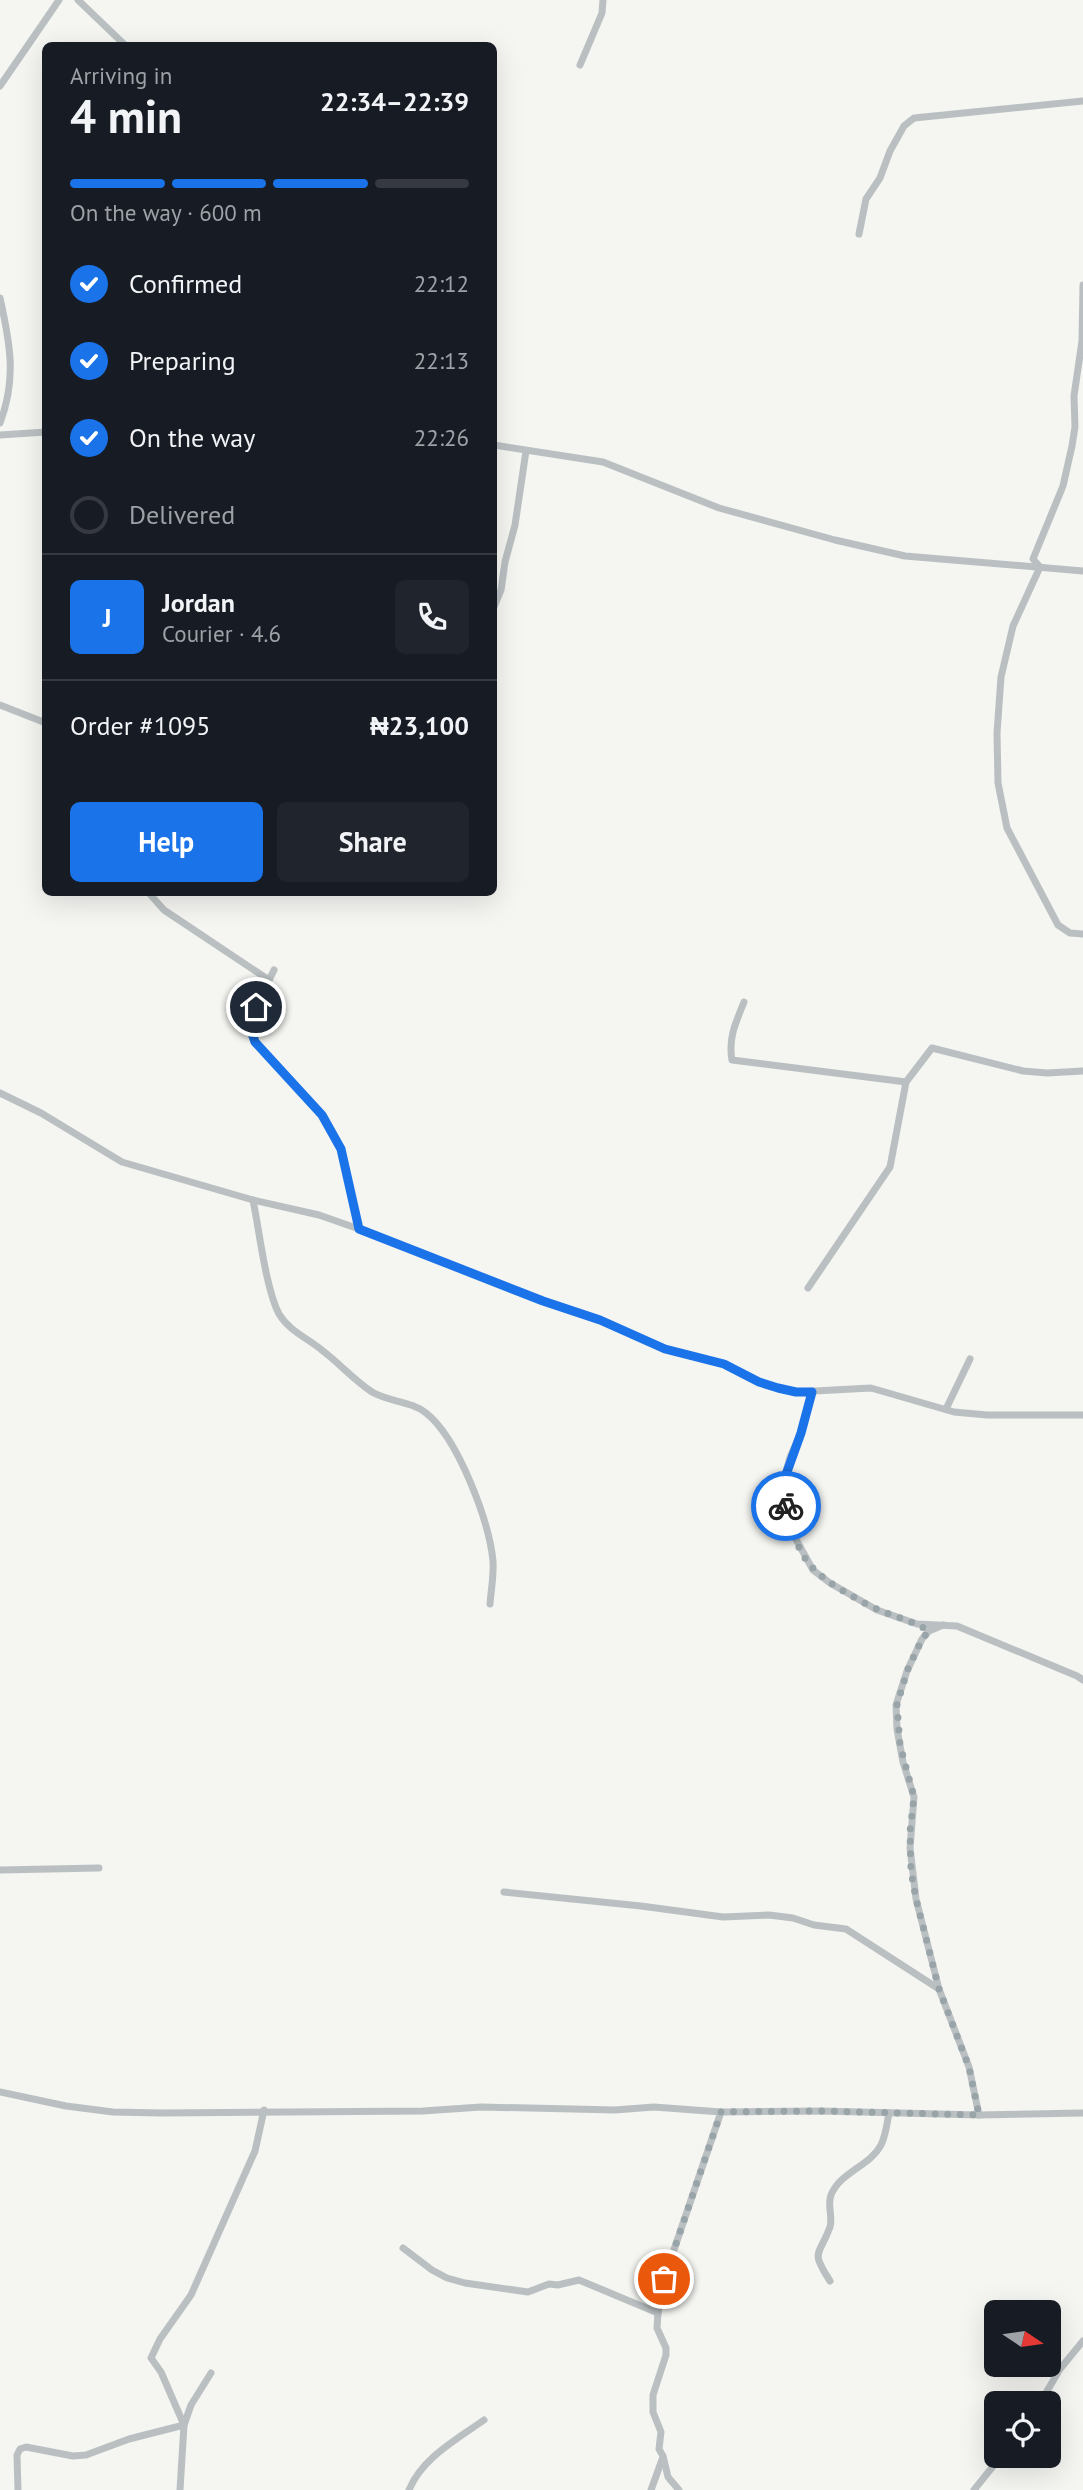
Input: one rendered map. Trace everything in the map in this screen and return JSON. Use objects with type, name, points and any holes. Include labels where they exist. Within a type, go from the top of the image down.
[{"type":"street","points":[[0,86],[59,0]]},
{"type":"street","points":[[78,0],[122,42]]},
{"type":"street","points":[[579,65],[602,13],[603,0]]},
{"type":"street","points":[[859,233],[866,199],[880,178],[890,151],[904,126],[914,118],[1083,101]]},
{"type":"street","points":[[1040,567],[1033,559],[1063,486],[1073,446],[1074,396],[1082,341],[1083,285]]},
{"type":"street","points":[[0,298],[12,357],[8,403],[0,423]]},
{"type":"street","points":[[0,435],[42,432]]},
{"type":"street","points":[[497,446],[603,462],[719,508],[905,556],[1083,571]]},
{"type":"street","points":[[497,600],[515,525],[526,451]]},
{"type":"street","points":[[1040,567],[1013,626],[1001,677],[997,733],[998,783],[1007,828],[1058,925],[1070,933],[1083,934]]},
{"type":"street","points":[[0,705],[42,721]]},
{"type":"street","points":[[152,896],[164,910],[269,980]]},
{"type":"street","points":[[274,970],[251,1017],[251,1034],[255,1042],[322,1115],[341,1149],[359,1229]]},
{"type":"street","points":[[744,1002],[733,1028],[730,1044],[732,1060],[906,1082]]},
{"type":"street","points":[[808,1288],[890,1167],[906,1082],[932,1048],[1023,1071],[1083,1072]]},
{"type":"street","points":[[0,1093],[41,1113],[122,1162],[253,1200],[319,1215],[543,1301],[600,1320],[665,1349],[724,1364],[759,1382],[778,1388],[796,1392],[871,1388],[946,1409],[987,1415],[1083,1415]]},
{"type":"street","points":[[253,1200],[270,1284],[278,1312],[289,1328],[322,1349],[374,1393],[425,1412],[438,1424],[455,1452],[475,1494],[490,1543],[493,1563],[490,1604]]},
{"type":"street","points":[[946,1409],[970,1359]]},
{"type":"street","points":[[812,1392],[783,1483],[793,1534],[813,1570],[877,1610],[917,1623],[957,1626],[1077,1675],[1083,1680]]},
{"type":"street","points":[[917,1623],[929,1631]]},
{"type":"street","points":[[943,1625],[929,1631],[922,1639],[900,1690],[897,1728],[903,1762],[914,1797],[910,1831],[911,1871],[916,1899],[939,1989],[969,2067],[979,2115]]},
{"type":"street","points":[[0,1870],[99,1868]]},
{"type":"street","points":[[504,1892],[723,1917],[769,1915],[793,1918],[814,1925],[846,1930],[939,1989]]},
{"type":"street","points":[[0,2092],[66,2106],[113,2112],[423,2111],[481,2107],[615,2110],[654,2107],[721,2112],[979,2115],[1083,2113]]},
{"type":"street","points":[[184,2426],[161,2372],[151,2358],[160,2339],[191,2295],[255,2151],[264,2110]]},
{"type":"street","points":[[679,2490],[668,2477],[659,2449],[662,2432],[653,2412],[653,2395],[666,2355],[666,2348],[657,2328],[658,2313],[664,2279],[721,2112]]},
{"type":"street","points":[[830,2281],[820,2265],[818,2250],[831,2222],[831,2195],[881,2144],[889,2113]]},
{"type":"street","points":[[403,2248],[432,2270],[447,2278],[466,2283],[528,2291],[549,2284],[558,2285],[579,2280],[658,2313]]},
{"type":"street","points":[[1047,2391],[1060,2369],[1083,2341]]},
{"type":"street","points":[[180,2490],[184,2426],[191,2405],[211,2373]]},
{"type":"street","points":[[409,2490],[412,2482],[441,2450],[484,2420]]},
{"type":"street","points":[[18,2490],[17,2455],[20,2449],[26,2447],[73,2456],[86,2455],[129,2439],[184,2426]]},
{"type":"street","points":[[651,2490],[663,2456]]},
{"type":"street","points":[[974,2490],[992,2468]]},
{"type":"street","points":[[656,2476],[668,2477]]},
{"type":"way so far","points":[[664,2279],[721,2112],[821,2111],[979,2115],[969,2067],[939,1989],[911,1871],[910,1831],[914,1797],[903,1762],[897,1728],[897,1705],[907,1671],[922,1639],[929,1631],[917,1623],[877,1610],[813,1570],[793,1534],[786,1506]]},
{"type":"route","points":[[256,1007],[249,1024],[255,1042],[322,1115],[341,1149],[359,1229],[543,1301],[600,1320],[665,1349],[724,1364],[759,1382],[778,1388],[812,1392],[783,1483],[786,1506]]}]
